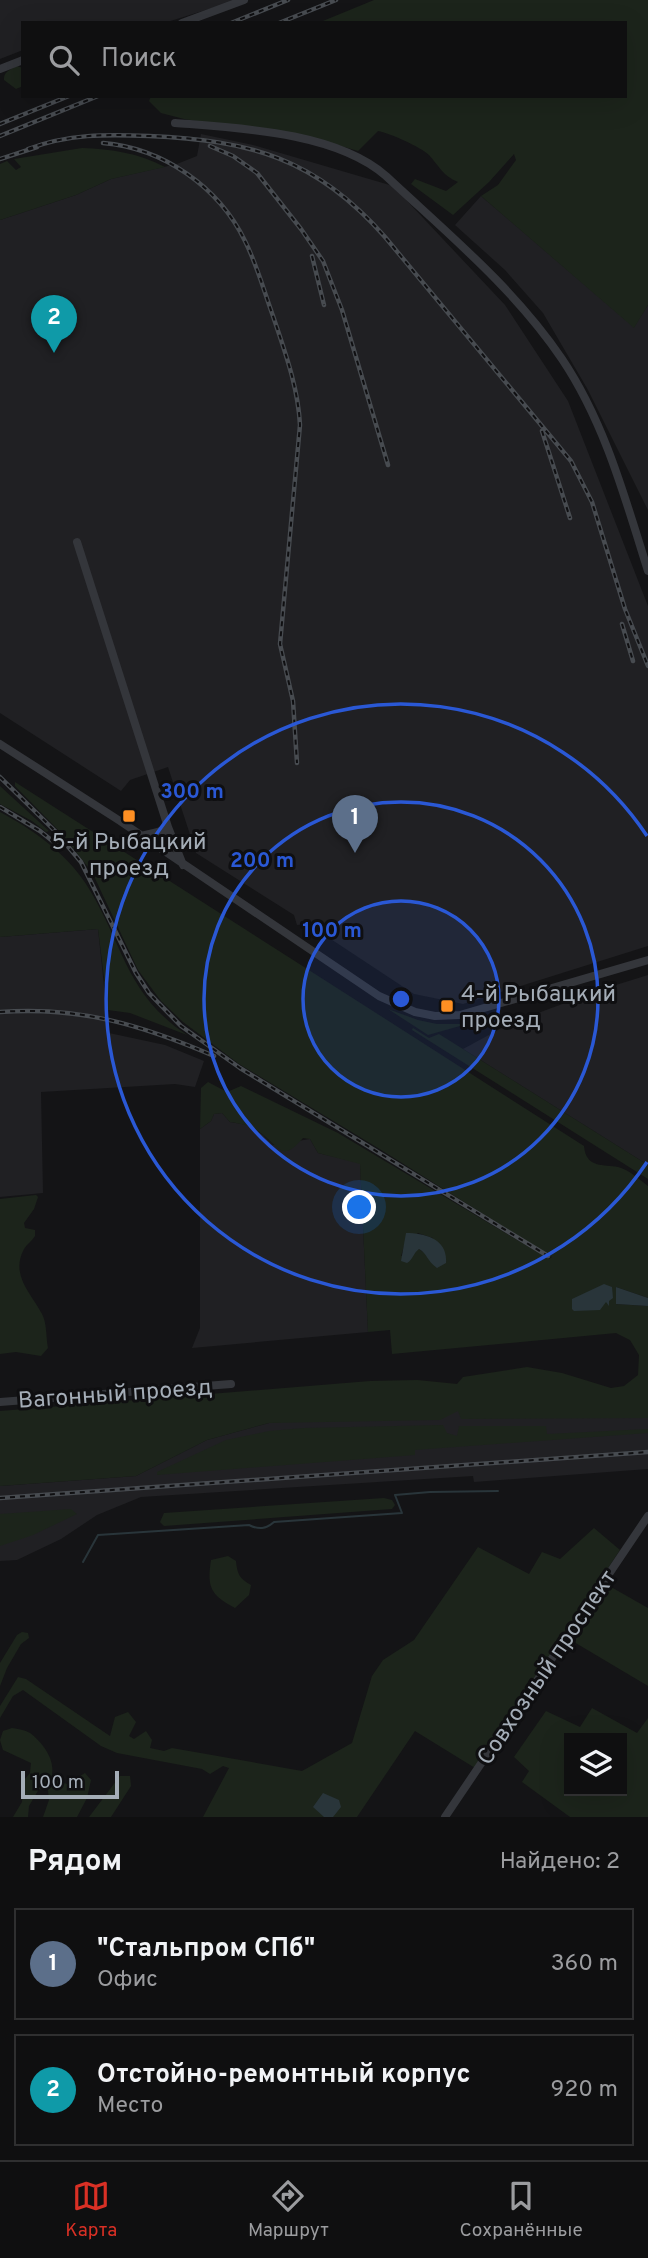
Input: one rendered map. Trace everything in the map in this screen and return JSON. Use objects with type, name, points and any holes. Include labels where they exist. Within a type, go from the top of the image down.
[{"type":"street","points":[[187,21],[244,0]]},
{"type":"street","points":[[0,69],[21,61]]},
{"type":"street","points":[[175,123],[251,130],[330,145],[357,155],[386,176],[467,251],[527,314],[552,344],[571,373],[599,427],[616,470],[648,570]]},
{"type":"street","points":[[77,542],[168,827],[183,865]]},
{"type":"street","points":[[0,744],[158,846],[379,996],[403,1008],[424,1014],[460,1016],[648,960]]},
{"type":"street","points":[[141,836],[168,827]]},
{"type":"street","points":[[158,846],[168,827]]},
{"type":"street","name":"Вагонный проезд","points":[[0,1402],[231,1384]]},
{"type":"street","name":"Совхозный проспект","points":[[445,1817],[648,1516]]},
{"type":"shaded area","points":[[0,0],[238,0],[170,21],[21,21],[21,51],[0,59]]},
{"type":"shaded area","points":[[374,0],[648,0],[648,305],[634,328],[481,196],[498,185],[516,160],[514,154],[489,182],[453,215],[411,184],[415,179],[446,191],[458,182],[445,174],[425,152],[389,134],[378,131],[358,151],[327,142],[184,119],[161,113],[149,101],[150,98],[627,98],[627,21],[323,21]]},
{"type":"shaded area","points":[[17,66],[21,67],[21,87],[16,89],[4,80],[8,71]]},
{"type":"shaded area","points":[[201,134],[253,145],[393,186],[505,305],[568,401],[648,606],[648,946],[463,1004],[414,994],[308,924],[297,925],[294,915],[196,853],[168,767],[130,780],[121,791],[0,713],[0,220],[76,195],[111,179],[177,164],[197,156]]},
{"type":"shaded area","points":[[82,148],[125,153],[165,167],[111,179],[76,195],[0,220],[0,164],[7,161],[16,170],[21,167],[14,159]]},
{"type":"shaded area","points":[[481,196],[634,327],[648,305],[648,510],[588,390],[543,313],[505,270],[455,225]]},
{"type":"shaded area","points":[[15,782],[584,1146],[588,1159],[592,1162],[622,1168],[648,1186],[648,1298],[616,1287],[616,1304],[648,1306],[648,1418],[461,1419],[458,1411],[440,1420],[269,1423],[207,1440],[136,1476],[0,1486],[0,1411],[370,1381],[417,1380],[457,1384],[463,1377],[527,1367],[562,1373],[611,1388],[624,1386],[638,1375],[639,1355],[630,1340],[616,1333],[392,1354],[390,1330],[368,1332],[360,1164],[318,1153],[310,1139],[303,1138],[290,1150],[281,1150],[258,1131],[230,1122],[222,1113],[214,1114],[211,1121],[200,1129],[201,1088],[208,1082],[227,1092],[241,1086],[338,1133],[549,1259],[552,1257],[239,1064],[183,1022],[161,1001],[138,970],[92,872],[60,832],[15,786]],"holes":[[[418,1233],[433,1238],[423,1252],[419,1249],[401,1256],[404,1246]]]},
{"type":"shaded area","points":[[0,786],[49,831],[46,832],[32,821],[0,804]]},
{"type":"shaded area","points":[[0,812],[48,843],[69,862],[98,905],[137,984],[166,1019],[187,1035],[130,1013],[108,1010],[98,929],[0,937]]},
{"type":"shaded area","points":[[98,929],[109,1033],[165,1045],[204,1061],[195,1087],[175,1084],[41,1092],[43,1193],[0,1197],[0,937]]},
{"type":"shaded area","points":[[648,975],[648,1165],[463,1049],[511,1023]]},
{"type":"shaded area","points":[[388,1009],[437,1024],[467,1024],[428,1035]]},
{"type":"shaded area","points":[[413,1028],[429,1038],[439,1034],[648,1165],[648,1179],[412,1030]]},
{"type":"shaded area","points":[[222,1113],[230,1122],[248,1125],[273,1145],[310,1139],[318,1153],[360,1163],[368,1332],[192,1348],[200,1328],[200,1129],[211,1121],[214,1114]]},
{"type":"shaded area","points":[[36,1195],[38,1197],[34,1209],[24,1223],[25,1228],[35,1230],[35,1236],[24,1249],[19,1267],[24,1283],[44,1318],[48,1348],[41,1356],[16,1352],[0,1354],[0,1199]]},
{"type":"shaded area","points":[[406,1233],[421,1234],[434,1239],[443,1248],[446,1263],[437,1268],[419,1249],[409,1262],[401,1261]]},
{"type":"shaded area","points":[[604,1284],[612,1287],[613,1298],[609,1301],[609,1306],[606,1302],[600,1310],[572,1309],[572,1299]]},
{"type":"shaded area","points":[[616,1287],[648,1298],[648,1306],[616,1304]]},
{"type":"shaded area","points":[[442,1408],[648,1418],[648,1469],[474,1482],[473,1476],[141,1497],[97,1515],[61,1539],[17,1560],[0,1561],[0,1486],[136,1476],[207,1440],[269,1423]]},
{"type":"shaded area","points":[[443,1425],[447,1433],[457,1436],[459,1426],[546,1426],[547,1434],[648,1429],[648,1433],[415,1450],[415,1455],[157,1475],[157,1472],[226,1440],[269,1431]]},
{"type":"shaded area","points":[[384,1498],[392,1500],[395,1505],[392,1509],[164,1526],[160,1522],[164,1513]]},
{"type":"shaded area","points":[[71,1509],[77,1514],[33,1535],[0,1546],[0,1514]]},
{"type":"shaded area","points":[[594,1528],[620,1550],[475,1768],[415,1731],[357,1817],[203,1817],[229,1768],[223,1766],[210,1774],[202,1769],[117,1753],[101,1746],[23,1690],[13,1696],[0,1718],[0,1706],[18,1677],[26,1679],[110,1736],[115,1717],[128,1712],[136,1722],[129,1736],[134,1739],[146,1731],[152,1740],[150,1748],[164,1751],[172,1748],[302,1771],[352,1743],[372,1676],[383,1660],[414,1640],[478,1547],[529,1574],[542,1552],[560,1559]]},
{"type":"shaded area","points":[[228,1556],[236,1561],[240,1576],[251,1585],[249,1595],[235,1608],[220,1599],[210,1584],[211,1560]]},
{"type":"shaded area","points":[[611,1587],[648,1608],[648,1686],[574,1642]]},
{"type":"shaded area","points":[[28,1633],[29,1638],[21,1644],[0,1686],[0,1663],[17,1635]]},
{"type":"shaded area","points":[[592,1708],[637,1733],[648,1718],[648,1817],[570,1817],[522,1782],[529,1771],[514,1757],[546,1711],[580,1727]]},
{"type":"shaded area","points":[[12,1728],[28,1732],[39,1741],[50,1757],[52,1774],[58,1781],[67,1784],[85,1773],[91,1780],[87,1798],[77,1817],[43,1817],[49,1800],[48,1790],[39,1789],[29,1806],[28,1817],[13,1817],[22,1802],[23,1781],[30,1773],[31,1763],[3,1750],[0,1740],[3,1731]]},
{"type":"shaded area","points":[[120,1776],[130,1776],[131,1786],[111,1817],[89,1817]]},
{"type":"shaded area","points":[[323,1793],[339,1800],[341,1807],[333,1817],[324,1817],[313,1807]]},
{"type":"waterway","points":[[83,1562],[98,1535],[249,1525],[262,1528],[274,1522],[402,1513],[395,1495],[498,1491]]},
{"type":"railway","points":[[236,21],[288,0]]},
{"type":"railway","points":[[284,21],[336,0]]},
{"type":"railway","points":[[0,124],[64,98]]},
{"type":"railway","points":[[0,136],[93,98]]},
{"type":"railway","points":[[28,149],[58,140],[102,135],[218,142],[279,158],[333,188],[385,237],[571,461],[592,502],[625,609],[648,666]]},
{"type":"railway","points":[[103,143],[125,146],[167,162],[187,174],[220,204],[234,221],[249,250],[286,356],[297,397],[300,425],[280,644],[293,701],[297,763]]},
{"type":"railway","points":[[210,146],[233,156],[257,173],[323,261],[342,310],[388,465]]},
{"type":"railway","points":[[0,159],[37,147]]},
{"type":"railway","points":[[312,256],[324,305]]},
{"type":"railway","points":[[542,431],[570,518]]},
{"type":"railway","points":[[622,624],[633,661]]},
{"type":"railway","points":[[0,777],[55,831],[81,862],[136,973],[149,993],[181,1026],[240,1068],[548,1256]]},
{"type":"railway","points":[[0,807],[55,843]]},
{"type":"railway","points":[[0,1012],[57,1012],[110,1020],[161,1035],[214,1056]]},
{"type":"railway","points":[[0,1498],[648,1452]]},
{"type":"place","name":"Отстойно-ремонтный корпус","points":[[54,353]]},
{"type":"place","name":"5-й Рыбацкий проезд","points":[[129,816]]},
{"type":"place","name":"\"Стальпром СПб\"","points":[[355,853]]},
{"type":"place","name":"4-й Рыбацкий проезд","points":[[447,1006]]}]
